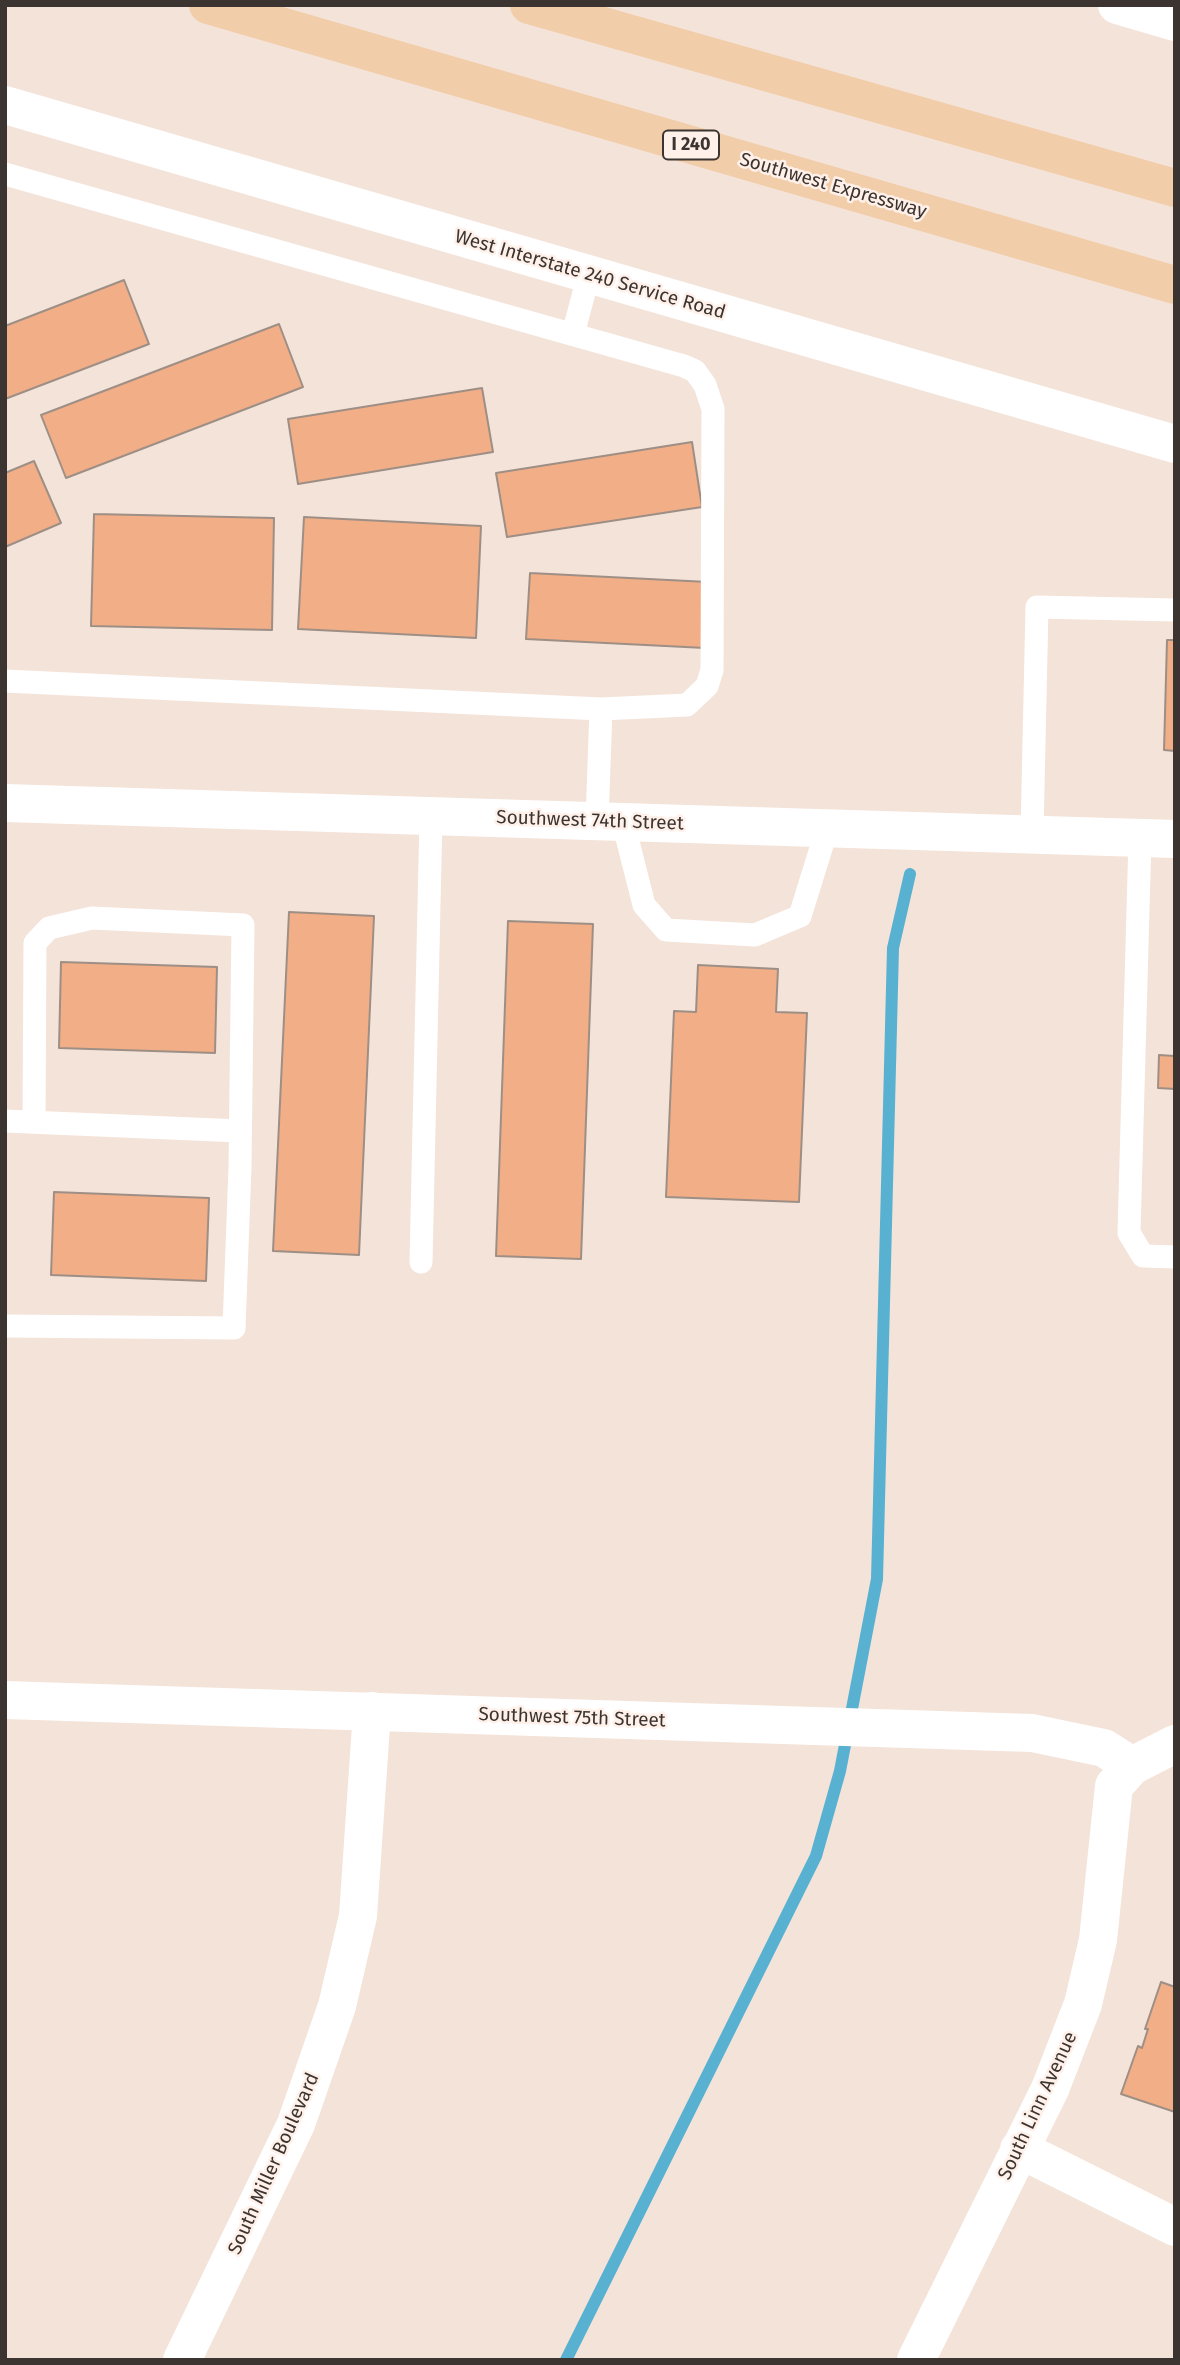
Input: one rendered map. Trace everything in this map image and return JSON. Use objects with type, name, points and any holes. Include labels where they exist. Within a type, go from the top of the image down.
[{"type":"highway","name":"Southwest Expressway","points":[[208,5],[1175,285]]},
{"type":"highway","points":[[529,5],[1175,188]]},
{"type":"street","points":[[1116,5],[1175,22]]},
{"type":"street","name":"West Interstate 240 Service Road","points":[[5,105],[1175,444]]},
{"type":"street","name":"Southwest 74th Street","points":[[5,803],[1157,839]]},
{"type":"street","name":"Southwest 75th Street","points":[[5,1700],[1056,1736],[1104,1748],[1132,1766]]},
{"type":"street","name":"South Miller Boulevard","points":[[182,2360],[296,2124],[337,2006],[358,1916],[372,1712]]},
{"type":"street","name":"South Linn Avenue","points":[[916,2360],[1050,2089],[1083,2004],[1098,1940],[1111,1798],[1115,1786],[1132,1766],[1175,1744]]},
{"type":"street","points":[[1019,2149],[1175,2227]]},
{"type":"lane","points":[[5,174],[695,371],[705,385],[713,409],[712,670],[707,686],[687,705],[601,709],[5,681]]},
{"type":"lane","points":[[573,334],[589,274]]},
{"type":"lane","points":[[1032,834],[1037,607],[1175,610]]},
{"type":"lane","points":[[601,709],[610,821],[644,905],[666,930],[755,935],[800,916],[827,829]]},
{"type":"lane","points":[[421,1262],[431,816]]},
{"type":"lane","points":[[1157,839],[1129,1233],[1143,1256],[1175,1257]]},
{"type":"lane","points":[[5,1326],[234,1328],[243,925],[92,918],[49,928],[35,943],[34,1121]]},
{"type":"lane","points":[[5,1121],[240,1131]]},
{"type":"building","points":[[124,280],[149,344],[5,399],[5,326]]},
{"type":"building","points":[[279,324],[303,387],[66,478],[41,415]]},
{"type":"building","points":[[482,388],[493,452],[298,484],[288,419]]},
{"type":"building","points":[[692,442],[702,507],[507,537],[496,473]]},
{"type":"building","points":[[34,461],[61,523],[5,547],[5,473]]},
{"type":"building","points":[[94,514],[274,518],[272,630],[91,626]]},
{"type":"building","points":[[304,517],[481,526],[476,638],[298,629]]},
{"type":"building","points":[[530,573],[708,582],[705,648],[526,639]]},
{"type":"building","points":[[1167,640],[1175,640],[1175,751],[1164,750]]},
{"type":"building","points":[[289,912],[374,916],[359,1255],[273,1251]]},
{"type":"building","points":[[508,921],[593,924],[581,1259],[496,1256]]},
{"type":"building","points":[[61,962],[217,967],[215,1053],[59,1048]]},
{"type":"building","points":[[698,965],[778,969],[776,1012],[807,1013],[799,1202],[666,1197],[674,1011],[696,1012]]},
{"type":"building","points":[[1159,1055],[1175,1056],[1175,1089],[1158,1088]]},
{"type":"building","points":[[54,1192],[209,1198],[206,1281],[51,1275]]},
{"type":"building","points":[[1161,1982],[1175,1987],[1175,2112],[1121,2094],[1138,2046],[1142,2048],[1148,2029],[1145,2029]]},
{"type":"waterway","points":[[566,2360],[816,1856],[840,1771],[877,1579],[893,948],[910,874]]}]
